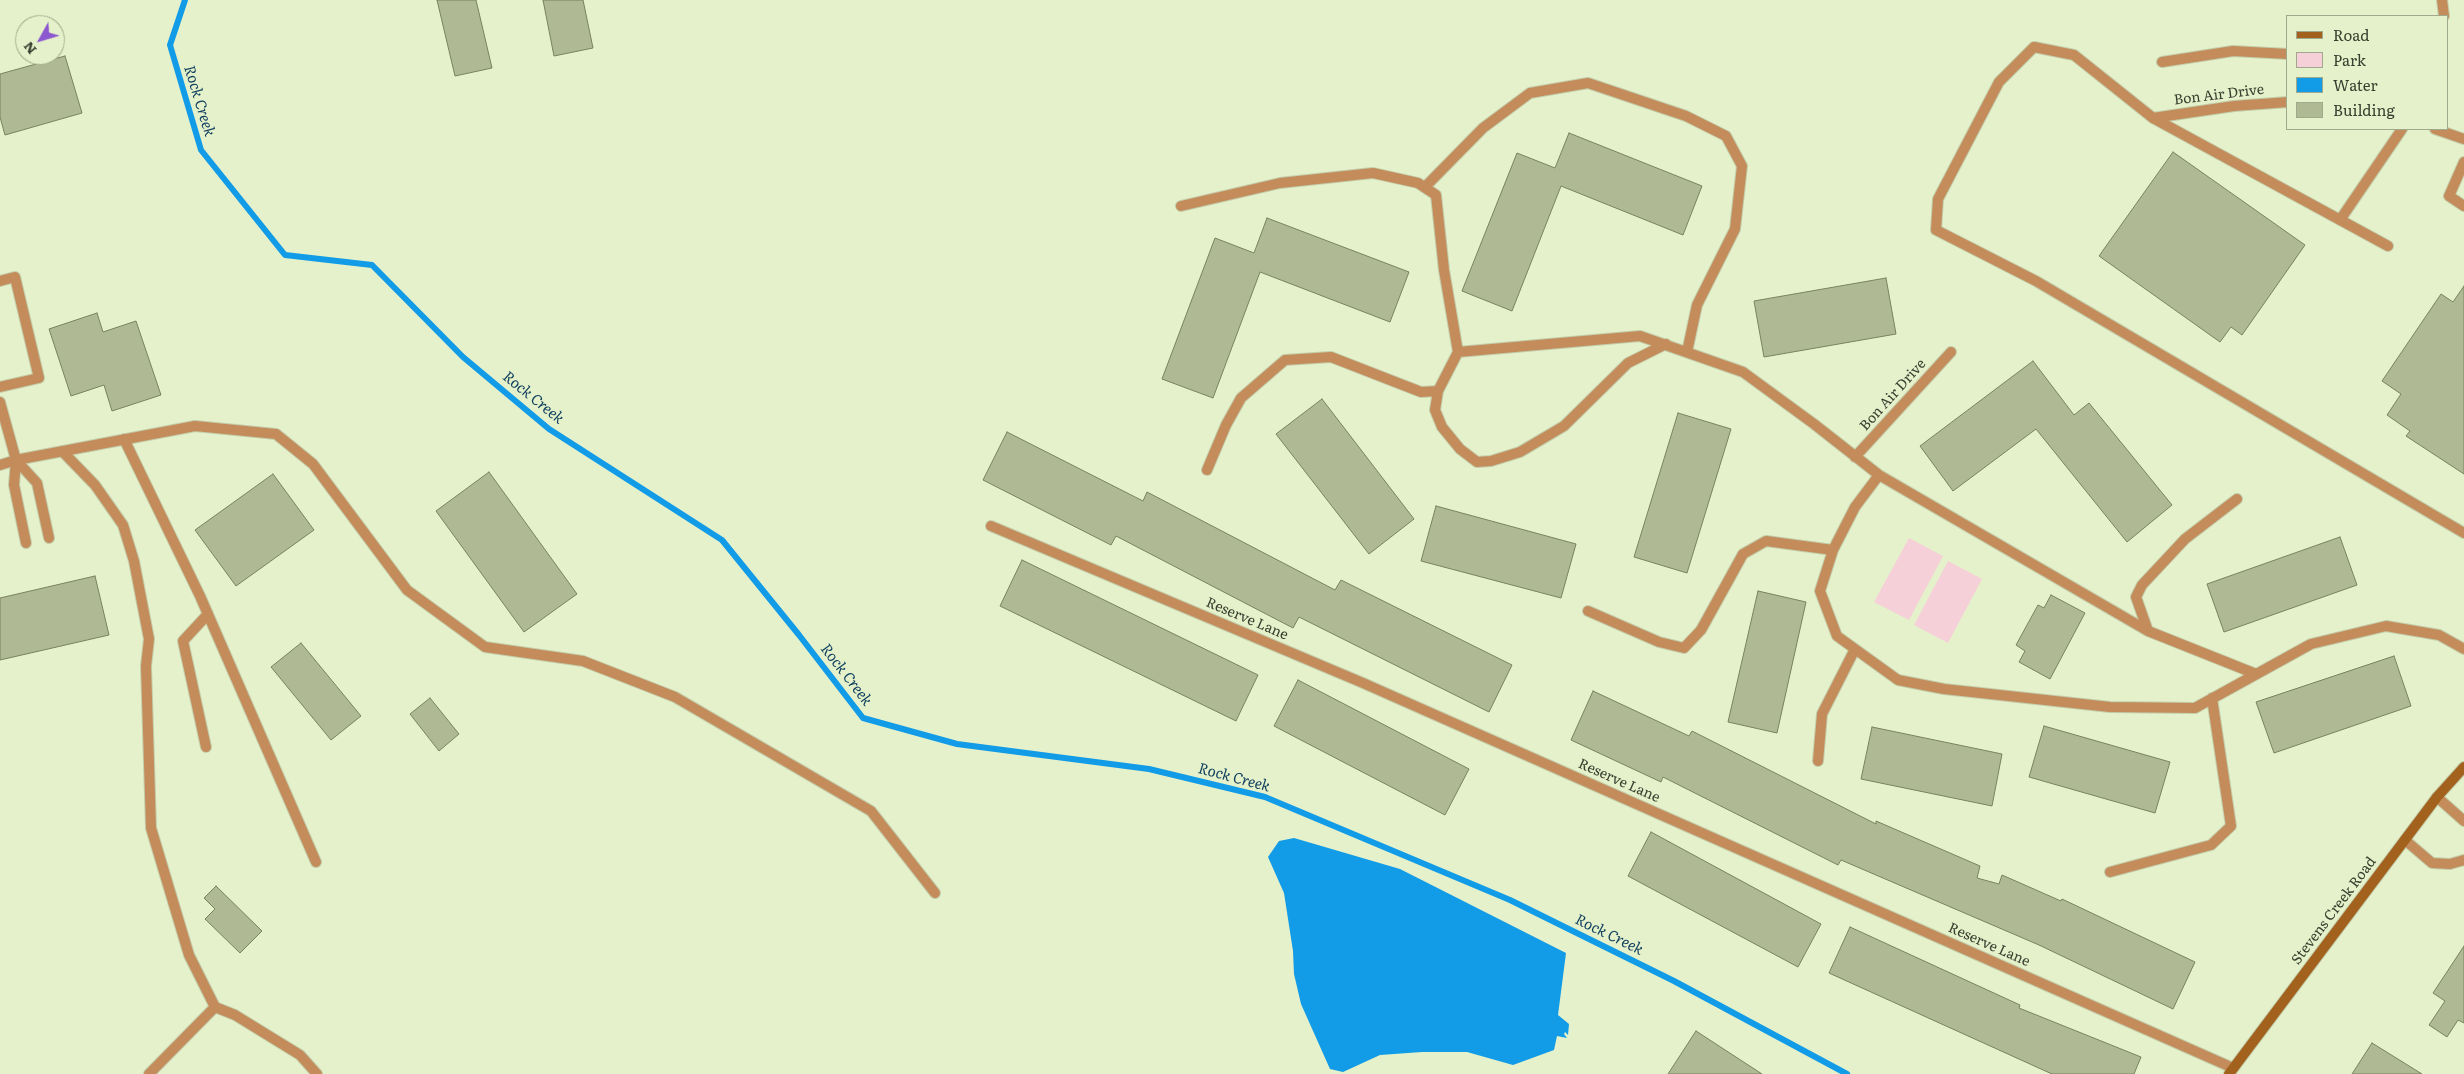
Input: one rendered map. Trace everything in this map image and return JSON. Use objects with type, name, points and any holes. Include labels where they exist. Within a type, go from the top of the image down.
[{"type":"street","points":[[2442,0],[2444,15]]},
{"type":"street","points":[[2388,246],[2153,118],[2074,55],[2034,47],[1999,82],[1938,199],[1936,230],[2036,281],[2464,533]]},
{"type":"street","points":[[2162,62],[2234,52],[2286,54]]},
{"type":"street","points":[[1425,187],[1483,128],[1530,93],[1588,83],[1686,116],[1726,136],[1742,166],[1735,229],[1697,305],[1687,352]]},
{"type":"street","name":"Bon Air Drive","points":[[2153,118],[2234,106],[2286,102]]},
{"type":"street","points":[[2340,220],[2401,130]]},
{"type":"street","points":[[2438,130],[2464,139]]},
{"type":"street","points":[[2464,162],[2449,196],[2464,206]]},
{"type":"street","points":[[1182,206],[1280,182],[1373,173],[1418,183],[1436,195],[1444,270],[1458,352],[1438,391],[1435,410],[1442,427],[1460,449],[1477,462],[1491,461],[1520,452],[1564,426],[1628,362],[1666,344]]},
{"type":"street","points":[[0,281],[15,276],[39,378],[0,387]]},
{"type":"street","points":[[1458,352],[1640,336],[1743,372],[1878,475],[2148,631],[2256,674]]},
{"type":"street","name":"Bon Air Drive","points":[[1855,457],[1951,352]]},
{"type":"street","points":[[1207,470],[1226,425],[1241,398],[1285,360],[1331,357],[1421,392],[1438,391]]},
{"type":"street","points":[[0,402],[16,460],[14,485],[26,543]]},
{"type":"street","points":[[0,465],[16,460],[195,426],[276,434],[313,464],[407,590],[485,648],[583,660],[675,697],[871,811],[935,893]]},
{"type":"street","points":[[124,439],[208,614],[316,862]]},
{"type":"street","points":[[62,451],[95,485],[123,525],[134,562],[149,639],[146,666],[151,828],[189,955],[215,1007],[235,1015],[300,1055],[317,1074]]},
{"type":"street","points":[[16,460],[37,484],[49,538]]},
{"type":"street","points":[[1878,475],[1855,507],[1833,550],[1820,591],[1837,636],[1898,680],[1944,689],[2110,707],[2195,708],[2311,644],[2386,626],[2439,635],[2464,650]]},
{"type":"street","points":[[2148,631],[2136,597],[2142,585],[2185,539],[2237,499]]},
{"type":"street","name":"Reserve Lane","points":[[991,526],[1363,683],[2231,1071]]},
{"type":"street","points":[[1588,611],[1659,642],[1684,648],[1701,630],[1743,554],[1766,541],[1833,550]]},
{"type":"street","points":[[206,747],[184,641],[208,614]]},
{"type":"street","points":[[1818,761],[1822,714],[1855,649]]},
{"type":"street","points":[[2110,872],[2211,845],[2231,826],[2212,698]]},
{"type":"street","name":"Stevens Creek Road","points":[[2231,1071],[2437,797],[2464,767]]},
{"type":"street","points":[[2437,797],[2464,821]]},
{"type":"street","points":[[2405,840],[2432,863],[2450,864],[2464,860]]},
{"type":"street","points":[[149,1074],[215,1007]]},
{"type":"green space","points":[[1909,538],[1943,556],[1909,620],[1874,602]]},
{"type":"green space","points":[[1948,561],[1982,579],[1948,643],[1914,625]]},
{"type":"water","points":[[1294,838],[1400,869],[1566,953],[1558,1015],[1569,1024],[1568,1035],[1565,1032],[1564,1034],[1567,1038],[1557,1036],[1554,1050],[1513,1065],[1467,1052],[1422,1052],[1380,1055],[1343,1072],[1330,1069],[1301,1004],[1294,974],[1293,951],[1284,893],[1268,857],[1279,841]]},
{"type":"building","points":[[437,0],[476,0],[492,68],[455,76]]},
{"type":"building","points":[[543,0],[583,0],[593,48],[554,56]]},
{"type":"building","points":[[65,56],[82,113],[5,135],[0,117],[0,74],[32,65],[65,65]]},
{"type":"building","points":[[1569,133],[1702,186],[1683,235],[1561,186],[1512,311],[1462,291],[1517,153],[1555,168]]},
{"type":"building","points":[[2173,152],[2305,245],[2242,335],[2231,327],[2220,342],[2099,256]]},
{"type":"building","points":[[1267,218],[1409,272],[1390,322],[1260,272],[1213,398],[1162,379],[1215,238],[1254,253]]},
{"type":"building","points":[[1886,278],[1896,334],[1764,357],[1754,301]]},
{"type":"building","points":[[2464,286],[2464,474],[2406,436],[2410,431],[2387,415],[2401,394],[2382,381],[2441,294],[2453,302]]},
{"type":"building","points":[[97,313],[103,332],[136,321],[161,395],[112,411],[104,385],[71,396],[49,329]]},
{"type":"building","points":[[2033,361],[2074,415],[2089,403],[2172,505],[2127,542],[2036,429],[1953,491],[1920,446]]},
{"type":"building","points":[[1322,399],[1414,519],[1369,554],[1276,434]]},
{"type":"building","points":[[1678,413],[1731,429],[1687,573],[1634,557]]},
{"type":"building","points":[[1007,432],[1143,501],[1147,492],[1335,590],[1341,580],[1512,665],[1489,712],[1299,617],[1293,628],[1116,536],[1111,545],[983,480]]},
{"type":"building","points":[[489,472],[577,594],[524,632],[436,511]]},
{"type":"building","points":[[273,474],[314,530],[236,586],[195,530]]},
{"type":"building","points":[[1436,506],[1576,544],[1561,598],[1421,561]]},
{"type":"building","points":[[2340,537],[2357,585],[2224,632],[2207,584]]},
{"type":"building","points":[[1022,560],[1258,675],[1236,721],[1000,606]]},
{"type":"building","points":[[95,576],[109,635],[0,660],[0,598]]},
{"type":"building","points":[[1758,591],[1806,602],[1777,733],[1728,722]]},
{"type":"building","points":[[2051,595],[2085,613],[2050,679],[2019,662],[2025,651],[2016,645],[2038,605],[2044,608]]},
{"type":"building","points":[[301,643],[361,716],[331,740],[271,667]]},
{"type":"building","points":[[2394,656],[2411,706],[2274,753],[2256,702]]},
{"type":"building","points":[[1298,680],[1469,769],[1445,815],[1274,726]]},
{"type":"building","points":[[1593,691],[1689,736],[1692,731],[1876,824],[1876,821],[1980,866],[1977,878],[1999,884],[2002,875],[2061,901],[2062,899],[2195,962],[2173,1009],[2039,945],[1841,860],[1838,865],[1663,777],[1661,782],[1571,740]]},
{"type":"building","points":[[430,698],[459,734],[439,751],[410,714]]},
{"type":"building","points":[[2044,726],[2170,762],[2155,813],[2029,777]]},
{"type":"building","points":[[1872,727],[2002,754],[1992,806],[1861,779]]},
{"type":"building","points":[[1651,832],[1821,924],[1798,967],[1628,876]]},
{"type":"building","points":[[216,886],[262,931],[240,953],[205,919],[215,909],[204,898]]},
{"type":"building","points":[[1850,927],[2020,1005],[2019,1008],[2141,1057],[2134,1074],[2052,1074],[1829,973]]},
{"type":"building","points":[[2464,946],[2464,1023],[2458,1020],[2447,1037],[2429,1025],[2445,1001],[2433,993]]},
{"type":"building","points":[[1696,1031],[1762,1074],[1668,1074]]},
{"type":"building","points":[[2372,1043],[2422,1074],[2352,1074]]},
{"type":"waterway","name":"Rock Creek","points":[[185,0],[170,45],[201,150],[285,255],[372,265],[463,357],[549,429],[722,540],[863,718],[957,744],[1149,769],[1265,797],[1510,900],[1674,981],[1847,1074]]}]
